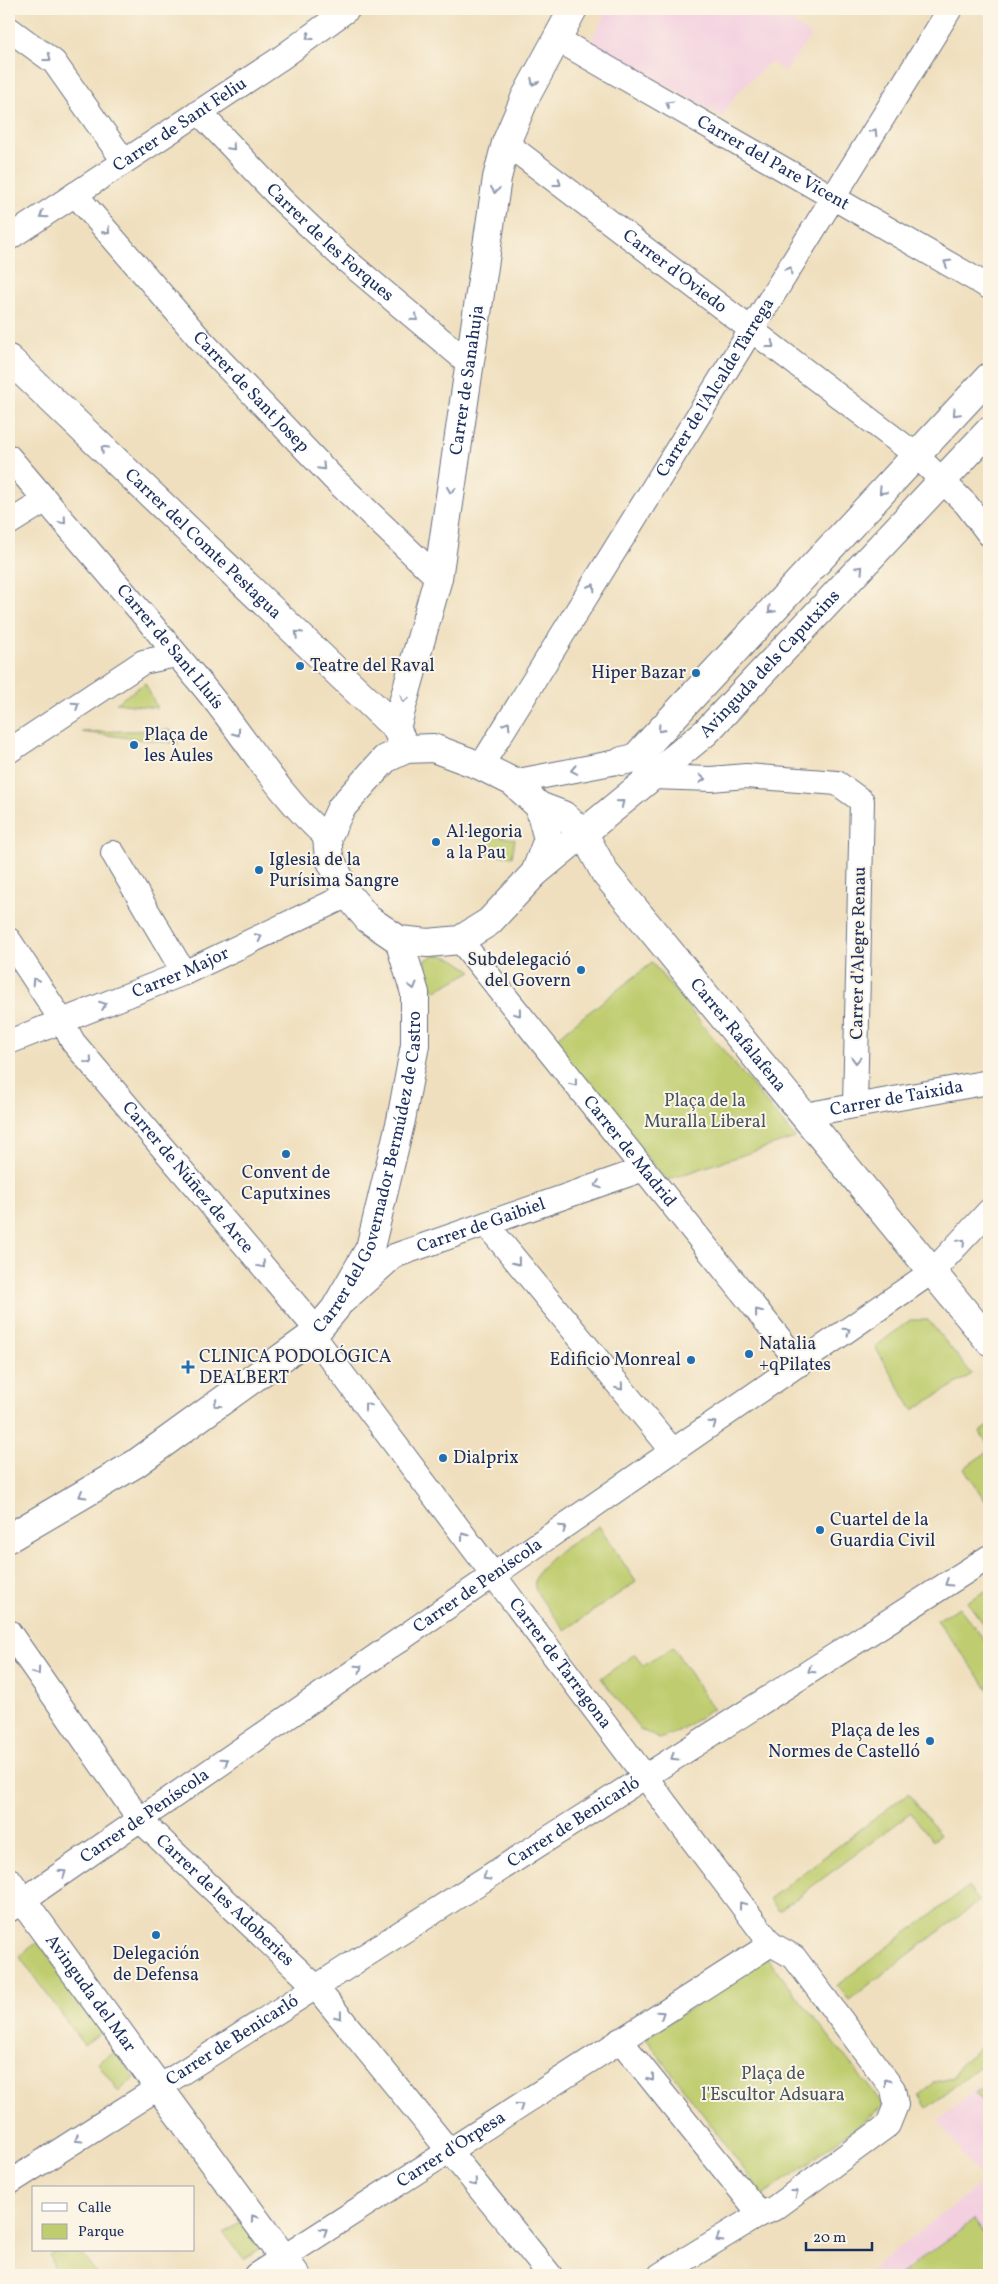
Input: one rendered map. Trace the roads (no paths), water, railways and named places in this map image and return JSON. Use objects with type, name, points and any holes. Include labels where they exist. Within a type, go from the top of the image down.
[{"type":"street","name":"Carrer de Sant Feliu","points":[[9,238],[281,58],[348,9]]},
{"type":"street","name":"Carrer de Sanahuja","points":[[401,738],[438,578],[497,178],[506,143],[525,98],[573,9]]},
{"type":"street","name":"Carrer de l'Alcalde Tàrrega","points":[[481,766],[950,9]]},
{"type":"street","points":[[9,30],[54,62],[124,161]]},
{"type":"street","name":"Carrer del Pare Vicent","points":[[557,39],[989,287]]},
{"type":"street","name":"Carrer de les Forques","points":[[199,112],[282,200],[341,256],[470,364]]},
{"type":"street","name":"Carrer d'Oviedo","points":[[506,143],[916,456]]},
{"type":"street","name":"Carrer de Sant Josep","points":[[75,194],[200,339],[333,478],[438,578]]},
{"type":"street","name":"Carrer del Comte Pestagua","points":[[9,359],[401,738]]},
{"type":"street","name":"Avinguda dels Caputxins","points":[[622,761],[635,758],[989,377]]},
{"type":"street","name":"Avinguda dels Caputxins","points":[[460,940],[488,922],[535,873],[706,732],[989,431]]},
{"type":"street","points":[[916,456],[966,504],[989,534]]},
{"type":"street","name":"Carrer de Sant Lluís","points":[[9,457],[209,693],[252,754],[306,820],[327,838]]},
{"type":"street","points":[[9,523],[46,500]]},
{"type":"street","points":[[9,751],[143,662],[176,655]]},
{"type":"street","points":[[460,940],[428,944],[399,940],[368,919],[348,895],[329,857],[327,838],[341,808],[385,759],[401,738],[481,766],[514,782],[539,806],[548,839],[535,873]]},
{"type":"street","points":[[514,782],[622,761]]},
{"type":"street","name":"Carrer d'Alegre Renau","points":[[653,777],[711,779],[746,776],[837,783],[862,801],[855,1106]]},
{"type":"street","name":"Carrer Rafalafena","points":[[539,806],[563,815],[584,834],[605,873],[989,1341]]},
{"type":"street","points":[[113,853],[184,973]]},
{"type":"street","name":"Carrer Major","points":[[9,1042],[184,973],[348,895]]},
{"type":"street","name":"Carrer de Núñez de Arce","points":[[9,940],[62,1021],[73,1042],[315,1332]]},
{"type":"street","name":"Carrer del Governador Bermúdez de Castro","points":[[9,1538],[135,1464],[315,1332],[335,1309],[370,1248],[416,1045],[415,993],[399,940]]},
{"type":"street","name":"Carrer de Madrid","points":[[460,940],[800,1364]]},
{"type":"street","name":"Carrer de Taixida","points":[[804,1115],[989,1082]]},
{"type":"street","name":"Carrer de Gaibiel","points":[[335,1309],[394,1256],[644,1169]]},
{"type":"street","name":"Carrer de Peníscola","points":[[13,1897],[140,1820],[933,1272],[989,1211]]},
{"type":"street","points":[[486,1224],[673,1451]]},
{"type":"street","name":"Carrer de Tarragona","points":[[315,1332],[494,1575],[771,1944]]},
{"type":"street","name":"Carrer de Benicarló","points":[[158,2086],[989,1557]]},
{"type":"street","name":"Carrer de les Adoberies","points":[[9,1632],[140,1820],[315,1986],[448,2152],[550,2275]]},
{"type":"street","name":"Avinguda del Mar","points":[[13,1897],[158,2086],[289,2266]]},
{"type":"street","points":[[660,2275],[760,2214],[773,2209],[888,2125],[896,2105],[893,2089],[794,1958],[771,1944],[620,2040],[760,2214]]},
{"type":"street","name":"Carrer d'Orpesa","points":[[289,2266],[448,2152],[620,2040]]},
{"type":"street","points":[[9,2183],[120,2114],[158,2086]]},
{"type":"street","points":[[256,2275],[289,2266]]},
{"type":"place","name":"Teatre del Raval","points":[[300,666]]},
{"type":"place","name":"Hiper Bazar","points":[[696,673]]},
{"type":"place","name":"Plaça de les Aules","points":[[134,745]]},
{"type":"place","name":"Al·legoria a la Pau","points":[[436,842]]},
{"type":"place","name":"Iglesia de la Purísima Sangre","points":[[259,870]]},
{"type":"place","name":"Subdelegació del Govern","points":[[581,970]]},
{"type":"place","name":"Convent de Caputxines","points":[[286,1154]]},
{"type":"place","name":"Natalia +qPilates","points":[[749,1354]]},
{"type":"place","name":"Edificio Monreal","points":[[691,1360]]},
{"type":"place","name":"CLINICA PODOLÓGICA DEALBERT","points":[[188,1367]]},
{"type":"place","name":"Dialprix","points":[[443,1458]]},
{"type":"place","name":"Cuartel de la Guardia Civil","points":[[820,1530]]},
{"type":"place","name":"Plaça de les Normes de Castelló","points":[[930,1741]]},
{"type":"place","name":"Delegación de Defensa","points":[[156,1935]]},
{"type":"park label","name":"Plaça de la Muralla Liberal","points":[[705,1111]]},
{"type":"park label","name":"Plaça de l'Escultor Adsuara","points":[[773,2084]]}]
